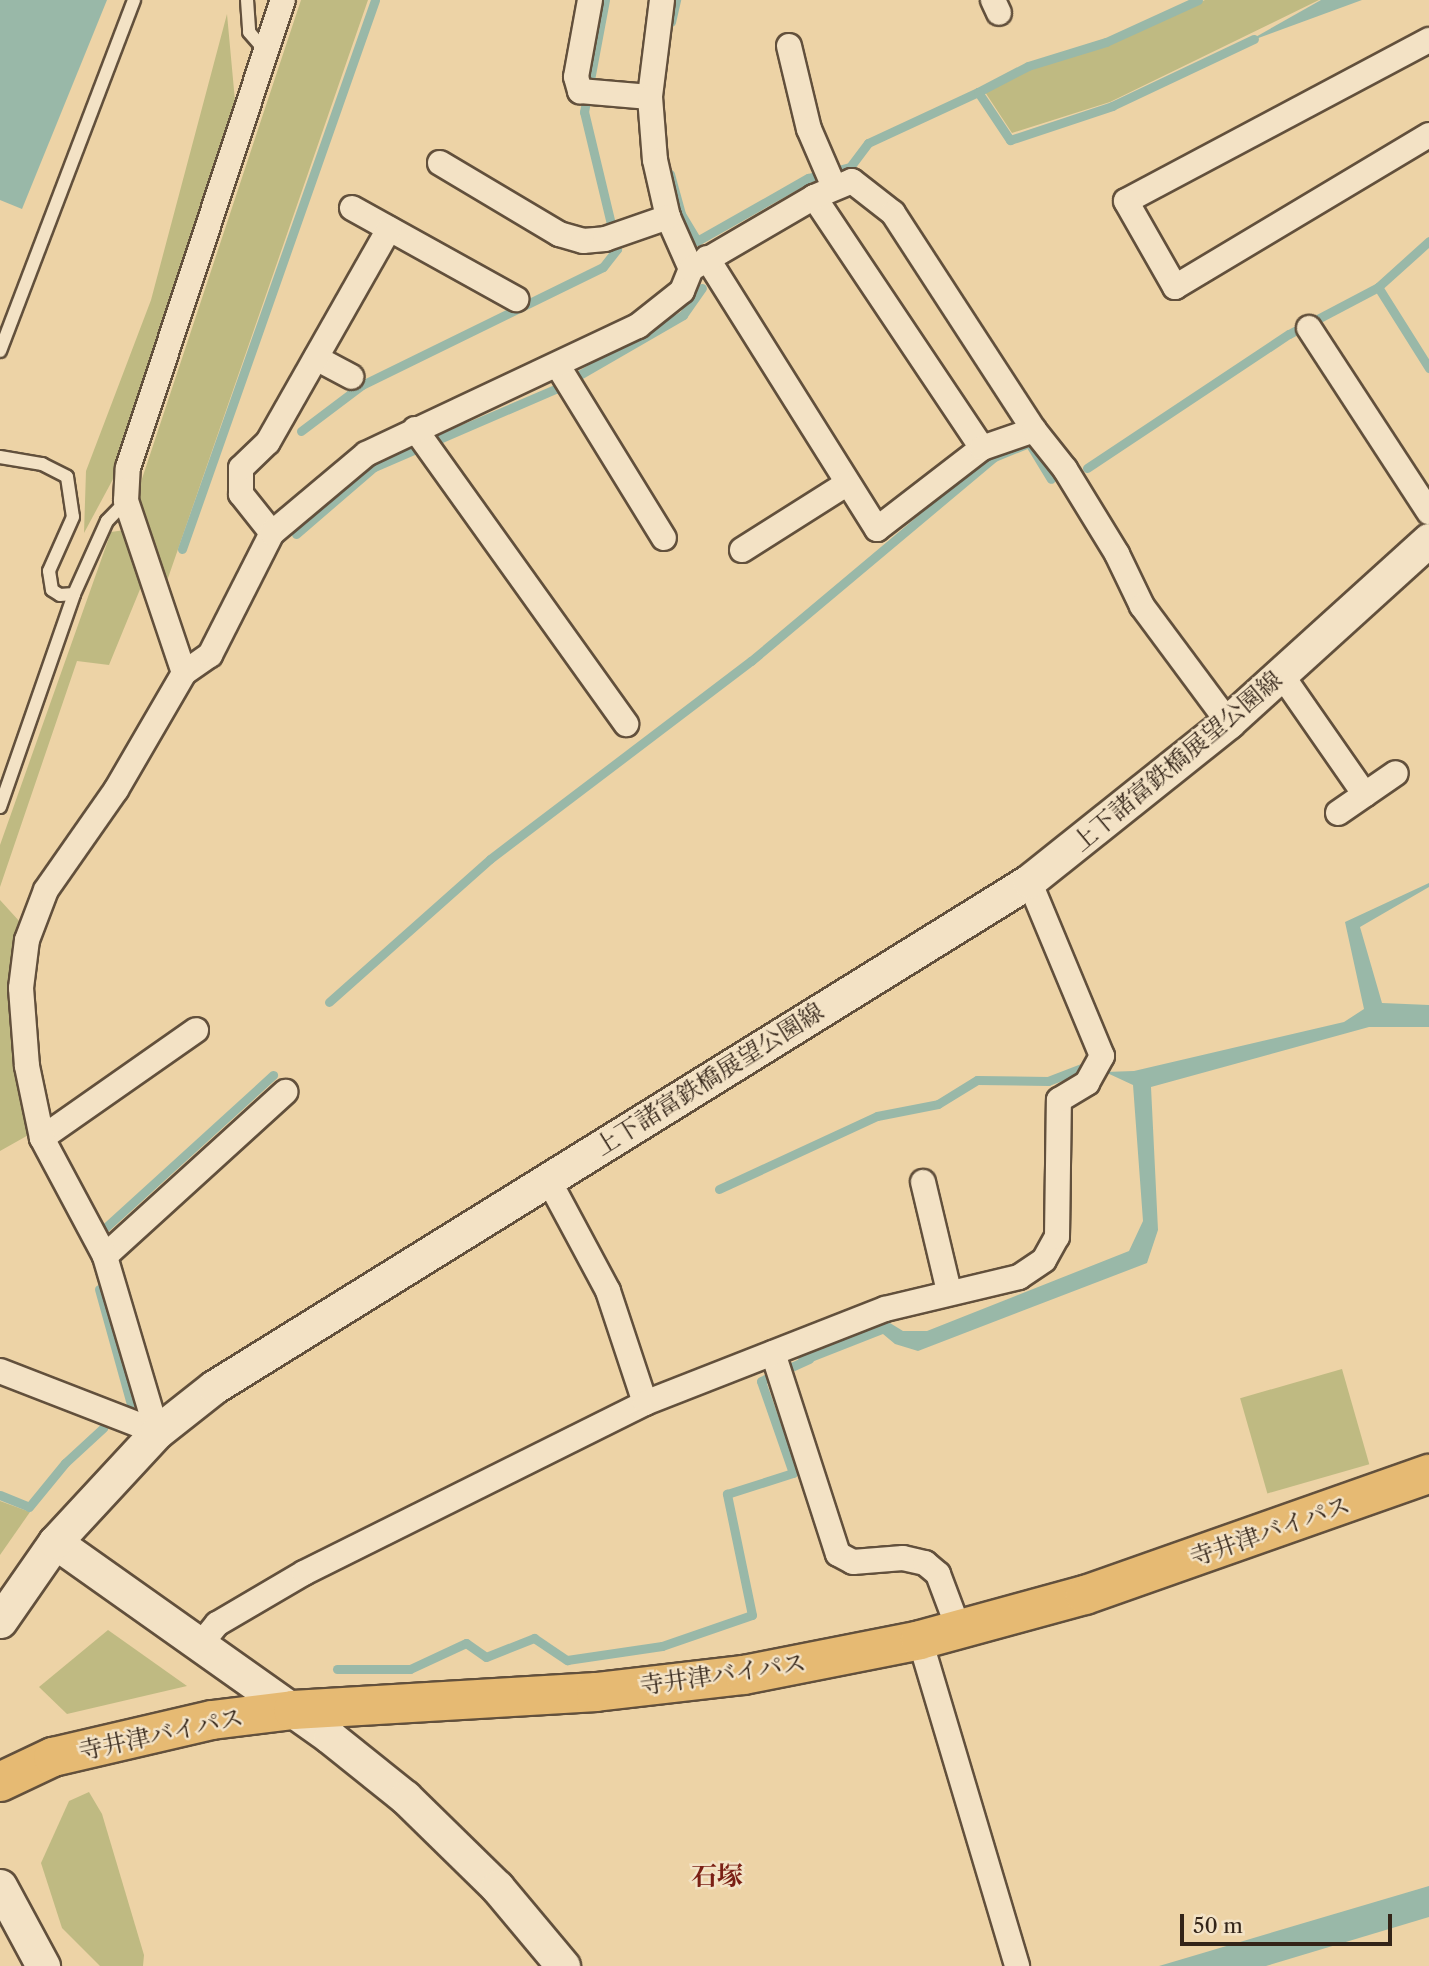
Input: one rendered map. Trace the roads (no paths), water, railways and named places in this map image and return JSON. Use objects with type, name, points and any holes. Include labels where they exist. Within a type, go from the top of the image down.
[{"type":"highway","name":"寺井津バイパス","points":[[0,1782],[53,1757],[107,1742],[212,1720],[293,1710],[596,1692],[744,1675],[920,1640],[1098,1591],[1429,1474]]},
{"type":"street","points":[[184,673],[126,501],[128,468],[264,49],[283,0]]},
{"type":"street","points":[[590,0],[576,77],[588,93],[650,97]]},
{"type":"street","points":[[662,0],[650,97],[656,160],[667,217],[877,529],[982,448],[1034,430]]},
{"type":"street","points":[[1429,40],[1126,201],[1175,287],[1429,135]]},
{"type":"street","points":[[789,46],[825,183],[982,448]]},
{"type":"street","points":[[440,163],[559,234],[583,241],[615,236],[667,217]]},
{"type":"street","points":[[157,1432],[105,1256],[41,1138],[27,1066],[21,988],[27,940],[46,890],[116,790],[184,673],[210,655],[272,533],[366,454],[415,429],[558,366],[638,326],[682,292],[699,263],[825,183],[852,181],[893,213],[1034,430],[1065,469],[1117,554],[1142,606],[1228,722]]},
{"type":"street","points":[[352,208],[516,299]]},
{"type":"street","points":[[272,533],[242,494],[241,468],[268,442],[389,229]]},
{"type":"street","points":[[1309,328],[1429,512]]},
{"type":"street","points":[[316,358],[351,377]]},
{"type":"street","points":[[558,366],[664,538]]},
{"type":"street","points":[[415,429],[625,724]]},
{"type":"street","points":[[742,550],[848,483]]},
{"type":"street","name":"上下諸富鉄橋展望公園線","points":[[0,1621],[55,1542],[157,1432],[236,1372],[1029,881],[1228,722],[1429,540]]},
{"type":"street","points":[[1281,674],[1365,794]]},
{"type":"street","points":[[1338,813],[1396,773]]},
{"type":"street","points":[[200,1646],[217,1624],[304,1573],[645,1403],[886,1308],[949,1291],[1019,1277],[1044,1260],[1056,1237],[1059,1100],[1087,1083],[1102,1056],[1029,881]]},
{"type":"street","points":[[41,1138],[196,1030]]},
{"type":"street","points":[[105,1256],[285,1092]]},
{"type":"street","points":[[548,1179],[608,1291],[645,1403]]},
{"type":"street","points":[[923,1182],[949,1291]]},
{"type":"street","points":[[773,1353],[782,1388],[838,1554],[853,1562],[903,1558],[925,1563],[938,1574],[959,1630]]},
{"type":"street","points":[[0,1371],[157,1432]]},
{"type":"street","points":[[55,1542],[293,1710],[405,1797],[498,1886],[563,1966]]},
{"type":"street","points":[[920,1640],[1017,1966]]},
{"type":"street","points":[[0,1886],[43,1966]]},
{"type":"lane","points":[[0,351],[134,0]]},
{"type":"lane","points":[[247,0],[248,32],[264,49]]},
{"type":"lane","points":[[0,457],[42,464],[66,477],[73,517],[48,571],[52,590],[60,595],[74,594]]},
{"type":"lane","points":[[0,807],[74,594],[107,521],[126,501]]},
{"type":"waterway","points":[[182,549],[375,0]]},
{"type":"waterway","points":[[301,431],[362,385],[603,267],[617,249],[584,112],[605,0]]},
{"type":"waterway","points":[[671,22],[676,0]]},
{"type":"waterway","points":[[978,92],[1028,66],[1106,42],[1198,0]]},
{"type":"waterway","points":[[670,174],[681,214],[697,241],[808,178],[850,167],[868,143],[978,92],[1010,140],[1112,106],[1254,39]]},
{"type":"waterway","points":[[1087,468],[1289,334],[1378,287],[1429,241]]},
{"type":"waterway","points":[[1378,287],[1429,368]]},
{"type":"waterway","points":[[296,534],[374,467],[555,389],[683,315],[702,288]]},
{"type":"waterway","points":[[329,1002],[490,859],[751,661],[994,457],[1029,443],[1051,479]]},
{"type":"waterway","points":[[719,1189],[877,1116],[938,1104],[977,1080],[1048,1081],[1084,1067]]},
{"type":"waterway","points":[[106,1227],[273,1075]]},
{"type":"waterway","points":[[99,1289],[131,1404]]},
{"type":"waterway","points":[[337,1669],[410,1669],[466,1643],[486,1657],[534,1638],[567,1660],[662,1646],[752,1615],[727,1494],[793,1473],[761,1381],[809,1359]]},
{"type":"waterway","points":[[0,1495],[29,1507],[65,1463],[103,1428]]},
{"type":"district","name":"石塚","points":[[717,1877]]}]
